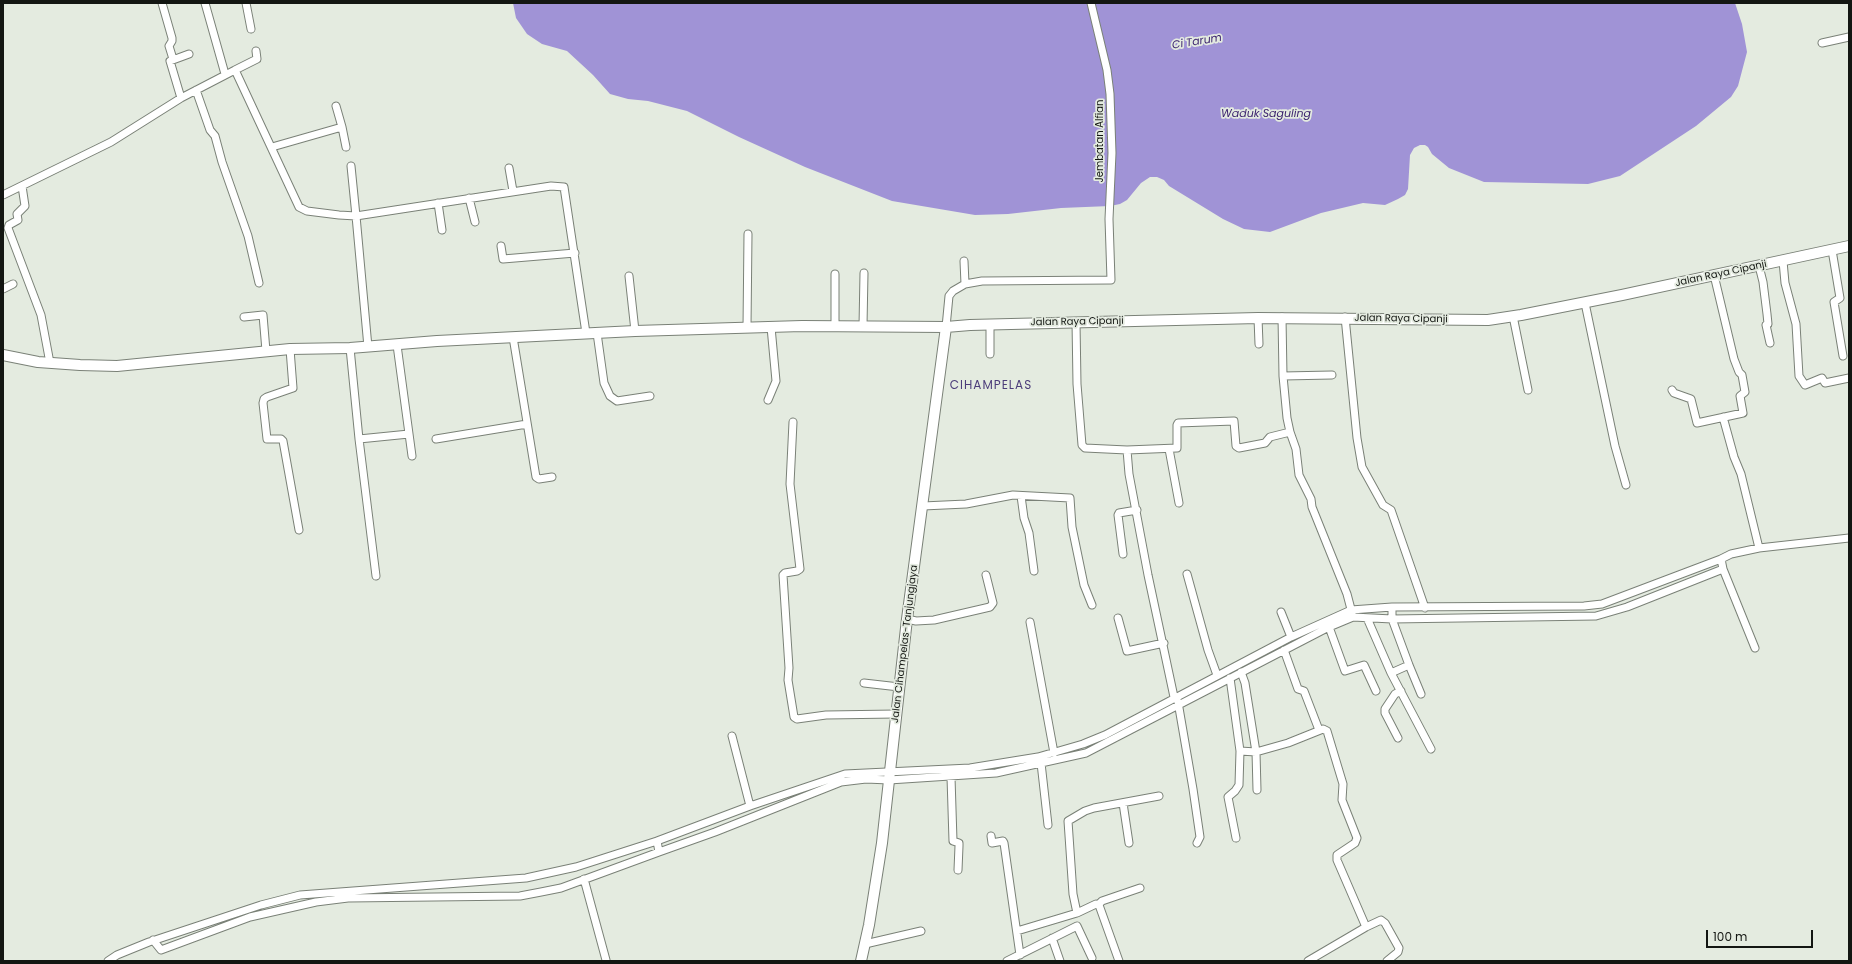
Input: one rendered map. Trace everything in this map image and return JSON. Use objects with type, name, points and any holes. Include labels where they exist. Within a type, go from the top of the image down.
[{"type":"main road","name":"Jalan Raya Cipanji","points":[[3,355],[50,363],[117,366],[290,349],[368,348],[513,337],[747,327],[946,327],[990,324],[1282,317],[1469,320],[1514,316],[1585,303],[1849,246]]},
{"type":"main road","name":"Jalan Cihampelas-Tanjungjaya","points":[[861,961],[876,881],[890,775],[907,619],[946,327]]},
{"type":"street","points":[[162,3],[172,38],[172,43],[169,46],[173,59]]},
{"type":"street","points":[[205,3],[225,74]]},
{"type":"street","points":[[246,3],[251,29]]},
{"type":"street","name":"Jembatan Alfian","points":[[965,284],[982,281],[1110,279],[1109,219],[1112,153],[1110,94],[1107,70],[1091,3]]},
{"type":"street","points":[[1822,43],[1849,37]]},
{"type":"street","points":[[3,195],[111,142],[181,98],[225,74],[257,59],[256,51]]},
{"type":"street","points":[[181,98],[170,61],[189,54]]},
{"type":"street","points":[[235,70],[296,203],[300,208],[339,216],[356,216],[513,191],[557,185],[564,187],[586,333]]},
{"type":"street","points":[[196,90],[210,130],[215,136],[222,162],[248,236],[259,282]]},
{"type":"street","points":[[336,106],[346,147]]},
{"type":"street","points":[[272,148],[342,127]]},
{"type":"street","points":[[351,166],[368,348]]},
{"type":"street","points":[[509,168],[513,191]]},
{"type":"street","points":[[22,186],[25,206],[17,214],[18,220],[9,225],[8,228],[41,315],[50,363]]},
{"type":"street","points":[[470,198],[475,222]]},
{"type":"street","points":[[438,203],[442,230]]},
{"type":"street","points":[[747,327],[748,234]]},
{"type":"street","points":[[501,246],[503,259],[574,253]]},
{"type":"street","points":[[1832,250],[1840,298],[1834,302],[1843,356]]},
{"type":"street","points":[[946,327],[949,296],[953,291],[965,284],[964,261]]},
{"type":"street","points":[[1783,261],[1789,300],[1796,324],[1799,376],[1805,385],[1822,378],[1825,382],[1849,378]]},
{"type":"street","points":[[1759,266],[1763,282],[1768,319],[1766,325],[1770,343]]},
{"type":"street","points":[[863,326],[864,273]]},
{"type":"street","points":[[835,274],[835,326]]},
{"type":"street","points":[[1672,390],[1691,399],[1697,423],[1743,413],[1740,396],[1746,392],[1742,375],[1739,372],[1734,359],[1714,275]]},
{"type":"street","points":[[629,276],[636,331]]},
{"type":"street","points":[[3,289],[13,284]]},
{"type":"street","points":[[1585,303],[1615,446],[1626,485]]},
{"type":"street","points":[[244,317],[263,315],[266,351]]},
{"type":"street","points":[[1514,316],[1528,390]]},
{"type":"street","points":[[1282,317],[1283,376],[1290,432],[1296,449],[1300,475],[1311,499],[1312,507],[1344,585],[1352,614]]},
{"type":"street","points":[[1345,317],[1356,430],[1362,467],[1383,505],[1390,510],[1425,608]]},
{"type":"street","points":[[1258,318],[1259,344]]},
{"type":"street","points":[[1076,322],[1077,384],[1083,446],[1086,449],[1127,450],[1178,448],[1178,423],[1234,421],[1236,446],[1239,448],[1265,443],[1270,437],[1290,432]]},
{"type":"street","points":[[990,324],[990,354]]},
{"type":"street","points":[[768,400],[776,381],[772,327]]},
{"type":"street","points":[[598,333],[604,383],[610,396],[617,401],[650,396]]},
{"type":"street","points":[[513,337],[536,478],[552,477]]},
{"type":"street","points":[[398,345],[412,456]]},
{"type":"street","points":[[350,348],[359,439],[376,576]]},
{"type":"street","points":[[290,349],[293,388],[267,397],[264,400],[264,403],[267,439],[282,439],[283,441],[299,530]]},
{"type":"street","points":[[1283,376],[1332,375]]},
{"type":"street","points":[[1723,417],[1734,457],[1741,474],[1759,548]]},
{"type":"street","points":[[793,422],[790,484],[800,569],[798,571],[785,573],[783,575],[789,668],[788,680],[794,717],[797,719],[821,715],[896,714]]},
{"type":"street","points":[[436,439],[527,424]]},
{"type":"street","points":[[359,439],[409,434]]},
{"type":"street","points":[[1170,449],[1179,503]]},
{"type":"street","points":[[1127,450],[1129,474],[1137,510],[1148,575],[1177,700],[1200,837],[1197,843]]},
{"type":"street","points":[[923,506],[966,504],[1013,495],[1070,498],[1073,534],[1084,585],[1092,605]]},
{"type":"street","points":[[1021,496],[1024,518],[1029,533],[1034,571]]},
{"type":"street","points":[[1123,554],[1118,515],[1119,513],[1137,510]]},
{"type":"street","points":[[108,961],[117,955],[156,944],[262,905],[300,895],[526,878],[576,867],[658,846],[724,822],[750,806],[845,774],[951,777],[1041,763],[1084,749],[1177,700],[1217,675],[1291,637],[1352,614],[1392,607],[1584,606],[1602,604],[1740,552],[1759,548],[1849,538]]},
{"type":"street","points":[[1721,559],[1723,569],[1754,648]]},
{"type":"street","points":[[1177,700],[1230,678],[1352,614],[1367,618],[1392,619],[1596,616],[1626,607],[1723,569]]},
{"type":"street","points":[[1187,574],[1208,650],[1217,675]]},
{"type":"street","points":[[907,619],[916,621],[934,620],[990,606],[993,604],[986,575]]},
{"type":"street","points":[[1392,607],[1392,619],[1421,694]]},
{"type":"street","points":[[1281,612],[1291,637]]},
{"type":"street","points":[[1118,618],[1128,651],[1164,643]]},
{"type":"street","points":[[1367,618],[1391,673],[1431,749]]},
{"type":"street","points":[[1030,622],[1054,753]]},
{"type":"street","points":[[1329,627],[1345,671],[1364,665],[1376,691]]},
{"type":"street","points":[[1284,650],[1298,689],[1304,691],[1319,730]]},
{"type":"street","points":[[1391,673],[1409,665]]},
{"type":"street","points":[[1241,672],[1245,683],[1256,752],[1257,790]]},
{"type":"street","points":[[1230,678],[1240,751],[1239,785],[1228,797],[1236,838]]},
{"type":"street","points":[[864,683],[899,686]]},
{"type":"street","points":[[1398,738],[1385,713],[1385,709],[1395,694],[1401,691]]},
{"type":"street","points":[[1240,751],[1256,752],[1288,743],[1319,730],[1323,729],[1327,731],[1343,784],[1342,800],[1357,838],[1356,843],[1336,855],[1366,927]]},
{"type":"street","points":[[732,736],[750,806]]},
{"type":"street","points":[[156,944],[161,950],[250,917],[316,902],[348,898],[520,896],[561,888],[658,846],[841,782],[890,775],[950,770],[996,769],[1054,753],[1084,749]]},
{"type":"street","points":[[1041,763],[1048,825]]},
{"type":"street","points":[[951,777],[953,841],[959,844],[958,870]]},
{"type":"street","points":[[1077,913],[1073,894],[1068,821],[1085,811],[1159,796]]},
{"type":"street","points":[[1123,803],[1130,843]]},
{"type":"street","points":[[991,836],[992,843],[1003,841],[1004,843],[1020,955]]},
{"type":"street","points":[[584,879],[606,960]]},
{"type":"street","points":[[1017,931],[1077,913],[1098,905],[1102,901],[1140,888]]},
{"type":"street","points":[[1098,905],[1119,961]]},
{"type":"street","points":[[1308,961],[1366,927],[1381,920],[1385,923],[1393,936],[1399,950],[1387,961]]},
{"type":"street","points":[[1007,961],[1077,926],[1092,958]]},
{"type":"street","points":[[865,944],[921,931]]},
{"type":"street","points":[[1052,938],[1060,961]]},
{"type":"water","name":"Waduk Saguling","points":[[513,3],[1735,3],[1742,24],[1747,52],[1738,86],[1731,97],[1696,126],[1620,176],[1588,184],[1484,182],[1449,168],[1432,154],[1428,147],[1425,145],[1420,145],[1414,148],[1410,155],[1408,189],[1405,195],[1385,205],[1363,203],[1321,213],[1270,232],[1244,229],[1223,219],[1169,186],[1164,180],[1157,177],[1150,177],[1141,183],[1127,200],[1120,204],[1110,206],[1061,208],[1008,214],[975,215],[892,201],[805,167],[687,111],[648,101],[628,99],[610,94],[593,75],[567,51],[542,44],[527,34],[516,18]]},
{"type":"district","name":"CIHAMPELAS","points":[[991,386]]},
{"type":"water label","name":"Ci Tarum","points":[[1197,42]]}]
